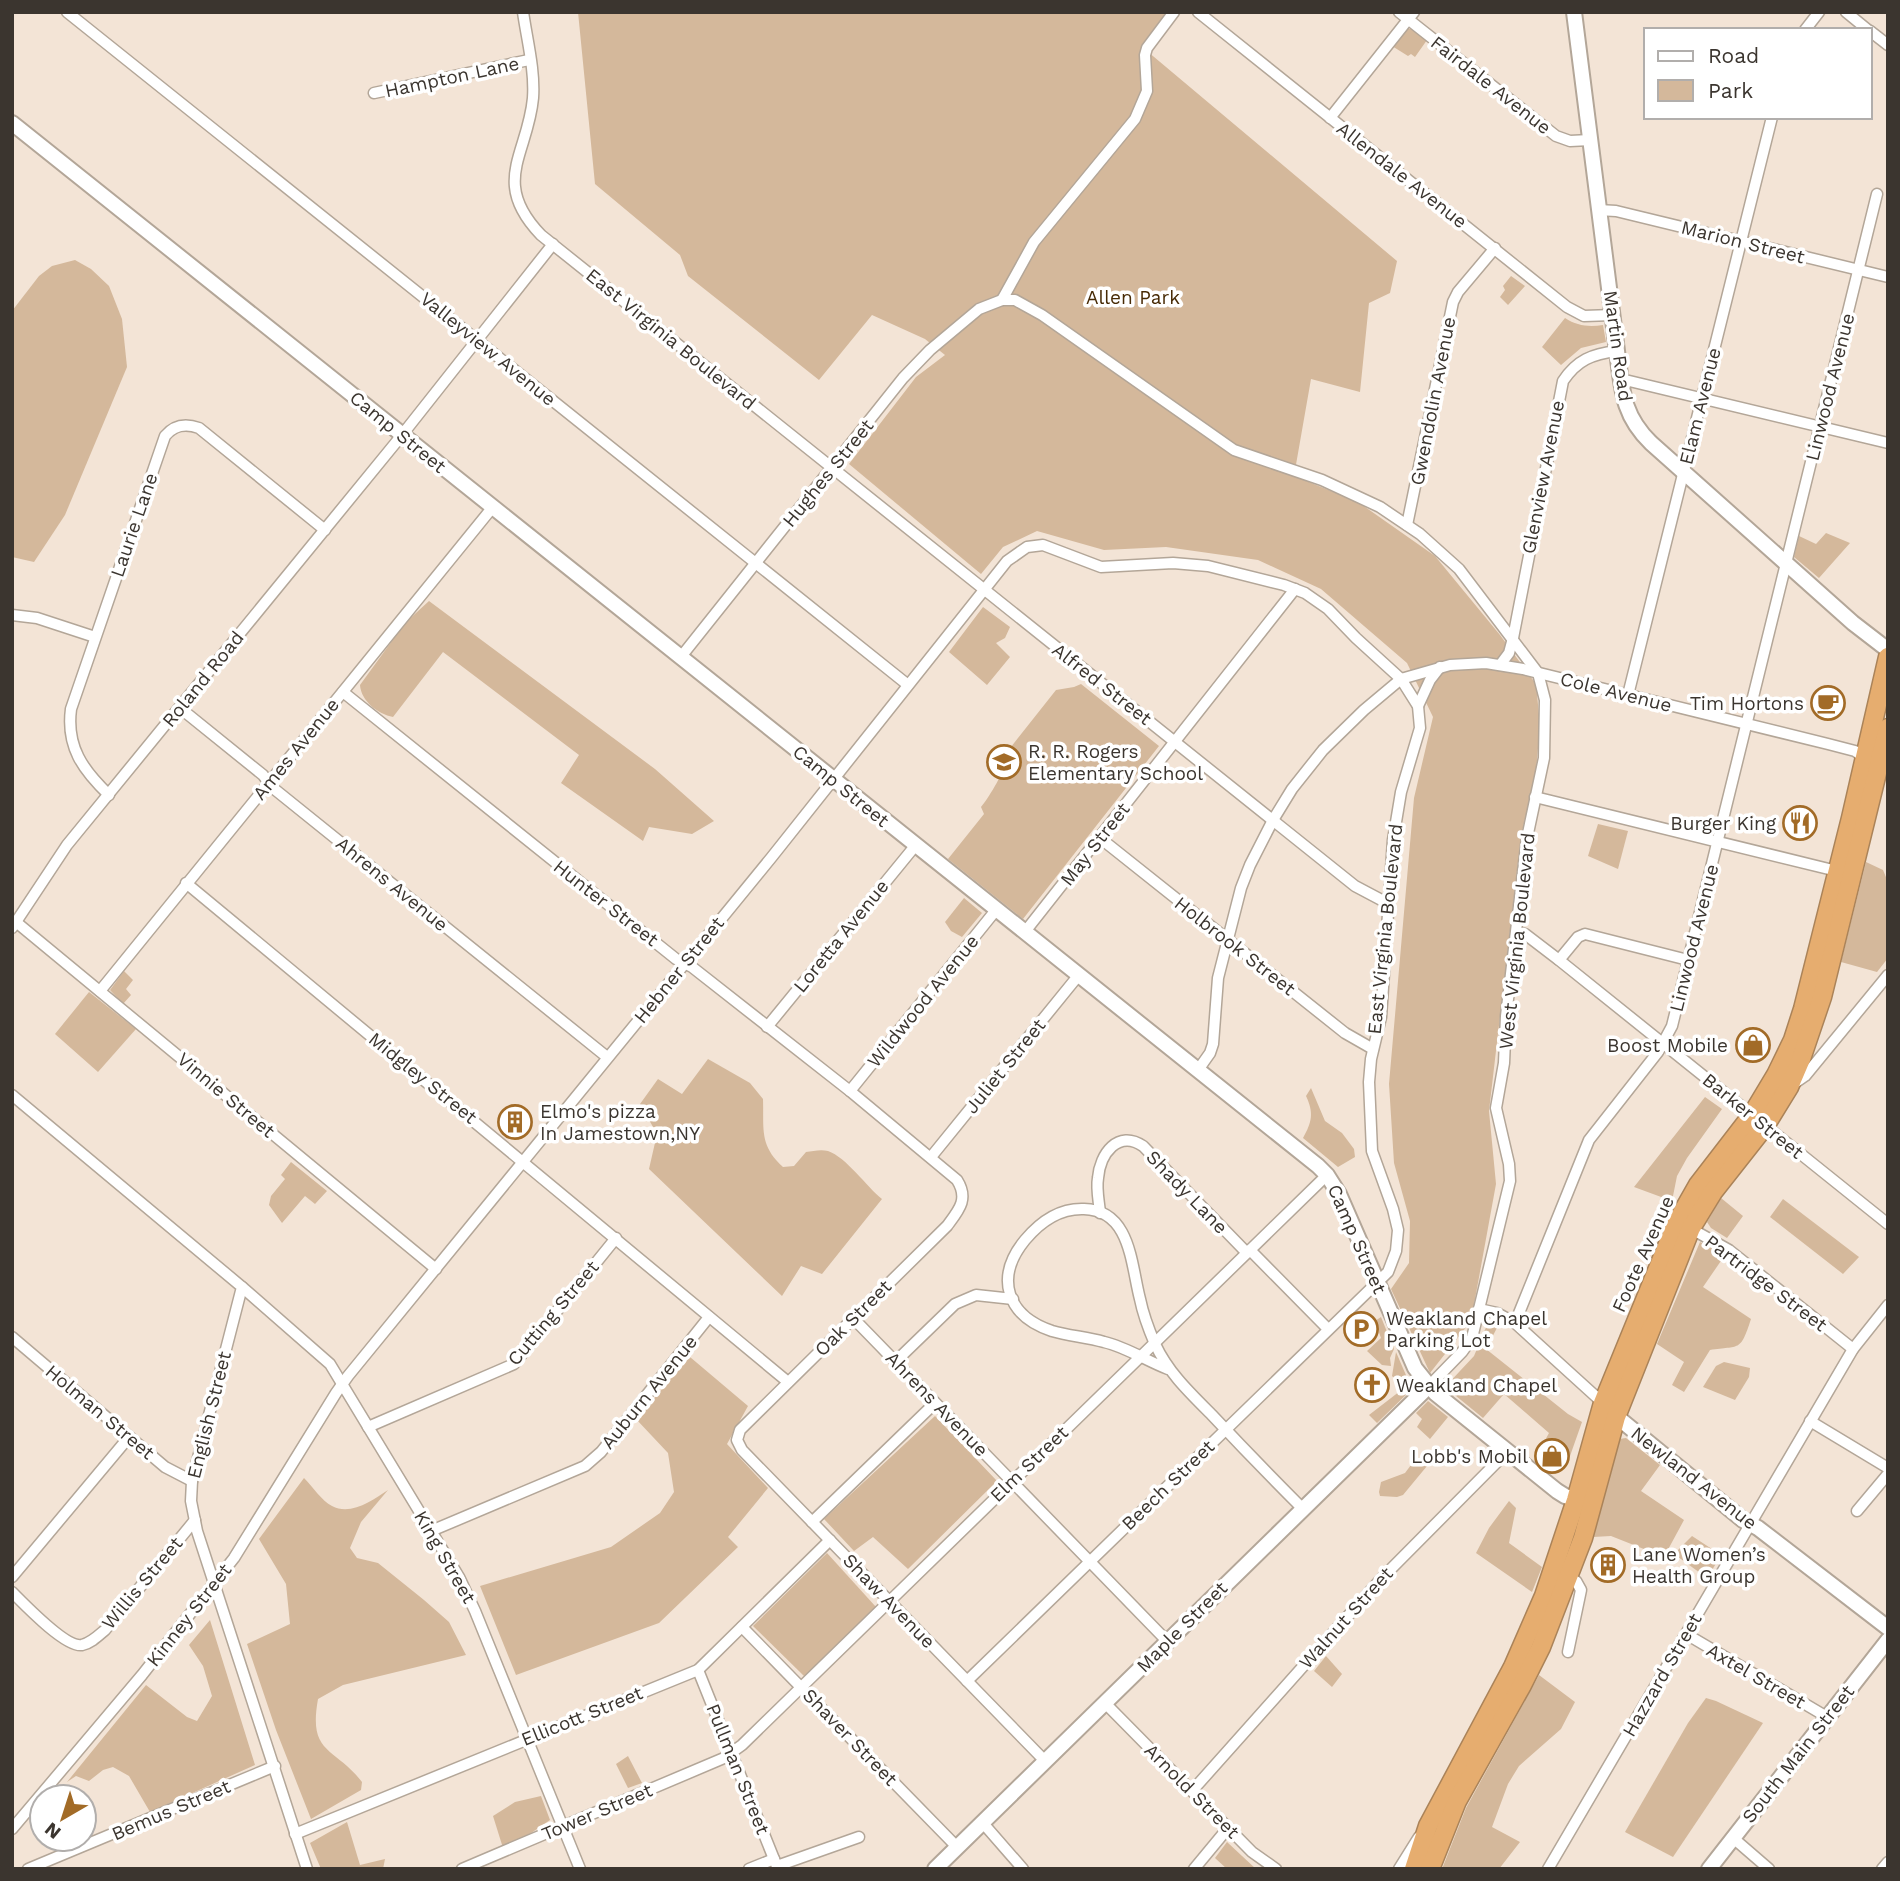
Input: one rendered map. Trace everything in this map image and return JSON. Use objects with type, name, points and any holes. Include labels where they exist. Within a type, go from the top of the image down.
[{"type":"highway","name":"Foote Avenue","points":[[1877,767],[1888,657]]},
{"type":"highway","name":"Foote Avenue","points":[[1758,1121],[1793,1040],[1888,727]]},
{"type":"highway","name":"Foote Avenue","points":[[1430,1869],[1457,1801],[1536,1656],[1584,1502],[1698,1185],[1789,1087],[1801,1059],[1819,1007],[1844,873]]},
{"type":"highway","name":"Foote Avenue","points":[[1584,1502],[1603,1403],[1684,1225]]},
{"type":"highway","name":"Foote Avenue","points":[[1414,1869],[1428,1826],[1561,1575]]},
{"type":"street","name":"Valleyview Avenue","points":[[67,12],[908,685]]},
{"type":"street","name":"East Virginia Boulevard","points":[[523,12],[533,81],[531,110],[515,164],[514,181],[524,214],[531,224],[552,244],[983,590]]},
{"type":"street","points":[[1002,300],[1034,242],[1135,119],[1147,91],[1147,48],[1174,12]]},
{"type":"street","name":"Allendale Avenue","points":[[1198,12],[1579,315],[1613,315]]},
{"type":"street","name":"Fairdale Avenue","points":[[1399,12],[1411,16],[1556,136],[1570,141],[1590,140]]},
{"type":"street","name":"Martin Road","points":[[1574,12],[1598,210],[1627,411],[1648,440],[1872,639],[1888,650]]},
{"type":"street","points":[[1807,28],[1819,12]]},
{"type":"street","points":[[1846,12],[1866,28]]},
{"type":"street","points":[[1330,118],[1411,16]]},
{"type":"street","points":[[1872,32],[1888,45]]},
{"type":"street","name":"Hampton Lane","points":[[374,93],[529,60]]},
{"type":"street","name":"Elam Avenue","points":[[1628,695],[1772,119]]},
{"type":"street","name":"Camp Street","points":[[12,123],[1327,1175],[1339,1194],[1415,1368],[1429,1386],[1557,1491],[1584,1502]]},
{"type":"street","name":"Linwood Avenue","points":[[1515,1323],[1589,1140],[1664,1044],[1672,1026],[1877,194]]},
{"type":"street","name":"Marion Street","points":[[1598,210],[1613,211],[1888,277]]},
{"type":"street","name":"Roland Road","points":[[14,925],[67,845],[325,530],[552,244]]},
{"type":"street","name":"Gwendolin Avenue","points":[[1407,526],[1453,302],[1458,292],[1495,248]]},
{"type":"street","name":"Hughes Street","points":[[680,658],[915,365],[979,309],[1002,300]]},
{"type":"street","name":"West Virginia Boulevard","points":[[1002,300],[1015,300],[1042,315],[1234,450],[1322,480],[1380,508],[1431,542],[1459,569],[1538,673],[1545,700],[1544,758],[1527,838],[1506,1016],[1504,1063],[1496,1108],[1509,1164],[1510,1181],[1472,1338],[1466,1348],[1429,1386]]},
{"type":"street","name":"Glenview Avenue","points":[[1513,638],[1563,381],[1586,357],[1617,351]]},
{"type":"street","points":[[1621,379],[1888,443]]},
{"type":"street","name":"Laurie Lane","points":[[108,795],[79,762],[70,734],[71,709],[165,436],[175,428],[190,425],[198,428],[325,530]]},
{"type":"street","name":"Ames Avenue","points":[[100,991],[492,508]]},
{"type":"street","name":"Hebner Street","points":[[342,1384],[1013,555],[1033,545],[1043,545],[1101,567],[1154,562],[1208,566],[1295,589]]},
{"type":"street","points":[[1295,589],[1328,609],[1401,679],[1418,706]]},
{"type":"street","name":"May Street","points":[[1024,933],[1295,589]]},
{"type":"street","name":"Alfred Street","points":[[983,590],[1355,886],[1389,904]]},
{"type":"street","points":[[12,615],[37,618],[95,637]]},
{"type":"street","points":[[1500,665],[1509,653],[1513,638]]},
{"type":"street","name":"Cole Avenue","points":[[1401,679],[1441,667],[1469,663],[1500,665],[1855,751],[1877,767]]},
{"type":"street","points":[[1418,706],[1430,680],[1441,667]]},
{"type":"street","points":[[1198,1070],[1213,1044],[1218,978],[1234,908],[1250,865],[1273,820],[1292,789],[1323,750],[1349,723],[1401,679]]},
{"type":"street","name":"Hunter Street","points":[[343,692],[537,849],[850,1091],[957,1180],[964,1194]]},
{"type":"street","name":"East Virginia Boulevard","points":[[1376,1282],[1392,1266],[1398,1230],[1372,1151],[1369,1082],[1381,1017],[1392,840],[1401,792],[1420,728],[1418,706]]},
{"type":"street","name":"Ahrens Avenue","points":[[180,708],[607,1057]]},
{"type":"street","points":[[1535,797],[1844,873]]},
{"type":"street","name":"Holbrook Street","points":[[1100,838],[1345,1033],[1373,1049]]},
{"type":"street","name":"Loretta Avenue","points":[[767,1027],[915,846]]},
{"type":"street","name":"Midgley Street","points":[[186,883],[788,1382]]},
{"type":"street","name":"Wildwood Avenue","points":[[850,1091],[996,911]]},
{"type":"street","name":"Vinnie Street","points":[[14,925],[100,991],[436,1269]]},
{"type":"street","name":"Barker Street","points":[[1517,932],[1525,934],[1559,960],[1888,1224]]},
{"type":"street","points":[[1559,960],[1578,937],[1585,934],[1688,960]]},
{"type":"street","points":[[1789,1087],[1805,1076],[1888,975]]},
{"type":"street","name":"Juliet Street","points":[[931,1157],[1078,976]]},
{"type":"street","points":[[12,1095],[242,1287]]},
{"type":"street","name":"Shady Lane","points":[[1100,1213],[1097,1181],[1103,1160],[1114,1144],[1121,1140],[1134,1141],[1143,1146],[1328,1329]]},
{"type":"street","name":"Elm Street","points":[[732,1754],[1327,1175]]},
{"type":"street","name":"Oak Street","points":[[737,1440],[740,1430],[947,1226],[960,1208],[964,1194]]},
{"type":"street","points":[[1168,1369],[1107,1342],[1054,1331],[1026,1316],[1007,1290],[1009,1271],[1017,1251],[1031,1234],[1051,1217],[1070,1209],[1093,1210],[1112,1219],[1125,1237],[1132,1257],[1139,1299],[1154,1343],[1168,1369],[1303,1509]]},
{"type":"street","name":"Partridge Street","points":[[1684,1225],[1729,1250],[1853,1349]]},
{"type":"street","name":"Cutting Street","points":[[368,1427],[514,1364],[616,1238]]},
{"type":"street","name":"Beech Street","points":[[967,1681],[1376,1282]]},
{"type":"street","name":"King Street","points":[[242,1287],[322,1355],[431,1531],[475,1611],[580,1869]]},
{"type":"street","name":"English Street","points":[[242,1287],[192,1481],[191,1501],[307,1869]]},
{"type":"street","points":[[895,1362],[955,1304],[976,1295],[1013,1299]]},
{"type":"street","name":"Hazzard Street","points":[[1548,1869],[1853,1349],[1888,1305]]},
{"type":"street","points":[[1479,1308],[1497,1313],[1515,1323],[1603,1403]]},
{"type":"street","name":"Auburn Avenue","points":[[431,1531],[586,1466],[601,1452],[709,1317]]},
{"type":"street","name":"Ahrens Avenue","points":[[853,1318],[1167,1641]]},
{"type":"street","name":"Holman Street","points":[[12,1337],[165,1467],[192,1481]]},
{"type":"street","name":"Kinney Street","points":[[12,1829],[215,1584],[234,1558],[342,1384]]},
{"type":"street","name":"Maple Street","points":[[935,1869],[1045,1761],[1108,1706],[1167,1641],[1429,1386]]},
{"type":"street","points":[[812,1522],[934,1403]]},
{"type":"street","name":"Newland Avenue","points":[[1603,1403],[1616,1417],[1750,1524],[1888,1628]]},
{"type":"street","points":[[1810,1421],[1888,1468]]},
{"type":"street","points":[[12,1577],[128,1437]]},
{"type":"street","name":"Shaw Avenue","points":[[737,1440],[742,1450],[1045,1761]]},
{"type":"street","name":"Walnut Street","points":[[1192,1791],[1371,1590],[1508,1451]]},
{"type":"street","points":[[1857,1511],[1888,1475]]},
{"type":"street","name":"Willis Street","points":[[12,1592],[73,1645],[87,1643],[105,1629],[195,1520]]},
{"type":"street","name":"Ellicott Street","points":[[295,1835],[698,1670],[830,1540]]},
{"type":"street","points":[[1561,1575],[1579,1584],[1581,1590],[1568,1652]]},
{"type":"street","name":"Shaver Street","points":[[743,1627],[957,1847]]},
{"type":"street","name":"Axtel Street","points":[[1686,1634],[1827,1717]]},
{"type":"street","name":"South Main Street","points":[[1709,1869],[1888,1640]]},
{"type":"street","name":"Pullman Street","points":[[698,1670],[776,1865]]},
{"type":"street","name":"Arnold Street","points":[[1108,1706],[1228,1828],[1259,1858],[1276,1869]]},
{"type":"street","name":"Tower Street","points":[[462,1869],[732,1754]]},
{"type":"street","name":"Bemus Street","points":[[28,1869],[275,1766]]},
{"type":"street","points":[[982,1822],[1023,1869]]},
{"type":"street","name":"Foote Avenue","points":[[1399,1869],[1428,1826]]},
{"type":"street","points":[[1194,1869],[1228,1828]]},
{"type":"street","points":[[1732,1837],[1769,1869]]},
{"type":"street","points":[[749,1869],[776,1865],[859,1838]]},
{"type":"street","points":[[1882,1869],[1888,1862]]},
{"type":"green space","name":"Allen Park","points":[[578,12],[1167,12],[1141,46],[1397,261],[1390,293],[1369,303],[1360,392],[1311,379],[1294,476],[1358,502],[1435,556],[1536,684],[1540,725],[1536,772],[1521,836],[1489,1111],[1496,1184],[1471,1321],[1430,1373],[1391,1289],[1409,1263],[1410,1221],[1394,1163],[1389,1084],[1414,798],[1433,717],[1407,663],[1321,589],[1258,560],[1166,547],[1104,550],[1037,531],[1003,547],[981,574],[849,464],[916,377],[945,355],[925,339],[872,315],[819,380],[688,276],[680,255],[595,184]]},
{"type":"green space","points":[[1407,29],[1413,29],[1427,40],[1415,57],[1411,54],[1408,56],[1392,46]]},
{"type":"green space","points":[[75,260],[91,269],[109,286],[122,319],[127,367],[65,515],[34,562],[12,557],[12,311],[39,276],[52,266]]},
{"type":"green space","points":[[1511,276],[1525,286],[1508,305],[1500,297],[1505,290],[1503,286]]},
{"type":"green space","points":[[1565,318],[1583,325],[1603,325],[1606,342],[1581,348],[1561,365],[1542,347]]},
{"type":"green space","points":[[1826,533],[1850,543],[1819,578],[1794,557],[1799,536],[1816,544]]},
{"type":"green space","points":[[429,601],[655,769],[714,821],[692,834],[649,827],[643,841],[561,783],[579,755],[443,652],[393,717],[376,710],[363,696],[360,685],[405,623]]},
{"type":"green space","points":[[983,607],[1010,627],[1005,638],[996,643],[1010,657],[987,685],[949,652]]},
{"type":"green space","points":[[1081,684],[1159,746],[1023,919],[948,859],[984,814],[981,807],[1002,772],[1007,752],[1056,690]]},
{"type":"green space","points":[[1598,824],[1628,831],[1618,869],[1588,856]]},
{"type":"green space","points":[[1866,862],[1883,870],[1888,882],[1888,958],[1877,972],[1841,962]]},
{"type":"green space","points":[[964,898],[982,913],[962,937],[951,931],[945,922]]},
{"type":"green space","points":[[124,971],[133,980],[126,989],[131,995],[123,1004],[110,990]]},
{"type":"green space","points":[[89,992],[136,1029],[98,1072],[55,1034]]},
{"type":"green space","points":[[708,1059],[750,1083],[763,1099],[766,1144],[783,1167],[794,1166],[806,1152],[828,1151],[849,1166],[882,1199],[822,1274],[801,1266],[782,1296],[649,1169],[657,1134],[640,1104],[658,1079],[682,1094]]},
{"type":"green space","points":[[1311,1088],[1325,1121],[1342,1133],[1354,1149],[1355,1157],[1338,1167],[1303,1138],[1311,1117],[1306,1096]]},
{"type":"green space","points":[[1705,1097],[1722,1109],[1677,1176],[1672,1201],[1634,1187]]},
{"type":"green space","points":[[291,1162],[327,1191],[315,1204],[305,1196],[282,1223],[269,1205],[271,1196],[285,1179],[281,1175]]},
{"type":"green space","points":[[1721,1198],[1743,1216],[1727,1238],[1711,1228],[1707,1222]]},
{"type":"green space","points":[[1783,1199],[1859,1257],[1843,1274],[1770,1217]]},
{"type":"green space","points":[[1700,1242],[1725,1255],[1703,1287],[1751,1319],[1738,1345],[1710,1350],[1684,1392],[1672,1385],[1684,1362],[1657,1344]]},
{"type":"green space","points":[[1381,1317],[1394,1349],[1390,1358],[1391,1366],[1382,1365],[1367,1351],[1381,1338],[1375,1321]]},
{"type":"green space","points":[[1490,1321],[1499,1324],[1486,1349],[1568,1414],[1582,1422],[1570,1456],[1543,1444],[1549,1433],[1504,1394],[1483,1418],[1445,1387],[1474,1356]]},
{"type":"green space","points":[[1396,1352],[1412,1389],[1377,1423],[1369,1415],[1404,1388],[1392,1376]]},
{"type":"green space","points":[[690,1357],[748,1406],[727,1444],[768,1488],[728,1537],[738,1547],[659,1623],[516,1675],[480,1586],[611,1547],[660,1513],[674,1492],[668,1453],[636,1419]]},
{"type":"green space","points":[[1724,1362],[1750,1368],[1749,1377],[1735,1400],[1703,1387],[1716,1366]]},
{"type":"green space","points":[[1428,1401],[1448,1417],[1430,1439],[1417,1427],[1422,1419],[1416,1413]]},
{"type":"green space","points":[[935,1416],[997,1481],[908,1569],[873,1537],[854,1551],[824,1519]]},
{"type":"green space","points":[[1626,1438],[1660,1465],[1641,1491],[1684,1520],[1664,1557],[1611,1536],[1593,1537],[1619,1439]]},
{"type":"green space","points":[[1417,1457],[1427,1466],[1403,1495],[1380,1496],[1381,1482],[1405,1473]]},
{"type":"green space","points":[[304,1478],[325,1501],[339,1509],[362,1506],[388,1490],[361,1522],[350,1548],[357,1558],[378,1563],[449,1622],[466,1655],[343,1685],[318,1699],[316,1717],[320,1740],[362,1782],[361,1790],[311,1819],[276,1730],[247,1644],[290,1624],[286,1584],[259,1539]]},
{"type":"green space","points":[[1509,1501],[1516,1508],[1509,1543],[1542,1567],[1532,1592],[1476,1553],[1489,1528]]},
{"type":"green space","points":[[1692,1536],[1715,1551],[1710,1557],[1717,1562],[1707,1578],[1674,1554]]},
{"type":"green space","points":[[827,1553],[876,1607],[805,1677],[753,1626]]},
{"type":"green space","points":[[210,1620],[255,1765],[150,1812],[129,1776],[113,1767],[103,1770],[89,1781],[76,1776],[67,1782],[146,1685],[187,1717],[197,1721],[212,1696],[203,1666],[189,1645]]},
{"type":"green space","points":[[1326,1656],[1342,1674],[1332,1687],[1314,1671]]},
{"type":"green space","points":[[1539,1675],[1575,1702],[1561,1729],[1519,1766],[1508,1784],[1492,1827],[1520,1842],[1499,1869],[1442,1869],[1466,1808]]},
{"type":"green space","points":[[1706,1698],[1763,1723],[1673,1857],[1625,1832],[1688,1723]]},
{"type":"green space","points":[[628,1756],[642,1783],[628,1788],[616,1764]]},
{"type":"green space","points":[[541,1796],[550,1820],[521,1840],[503,1848],[493,1816],[515,1802]]},
{"type":"green space","points":[[347,1822],[360,1865],[385,1859],[383,1869],[321,1869],[310,1843]]},
{"type":"green space","points":[[1227,1842],[1256,1869],[1227,1869],[1215,1858]]},
{"type":"place","name":"Tim Hortons","points":[[1828,703]]},
{"type":"place","name":"R. R. Rogers Elementary School","points":[[1004,762]]},
{"type":"place","name":"Burger King","points":[[1800,823]]},
{"type":"place","name":"Boost Mobile","points":[[1753,1045]]},
{"type":"place","name":"Elmo's pizza In Jamestown,NY","points":[[515,1122]]},
{"type":"place","name":"Weakland Chapel Parking Lot","points":[[1361,1329]]},
{"type":"place","name":"Weakland Chapel","points":[[1372,1385]]},
{"type":"place","name":"Lobb's Mobil","points":[[1552,1456]]},
{"type":"place","name":"Lane Women’s Health Group","points":[[1608,1565]]}]
